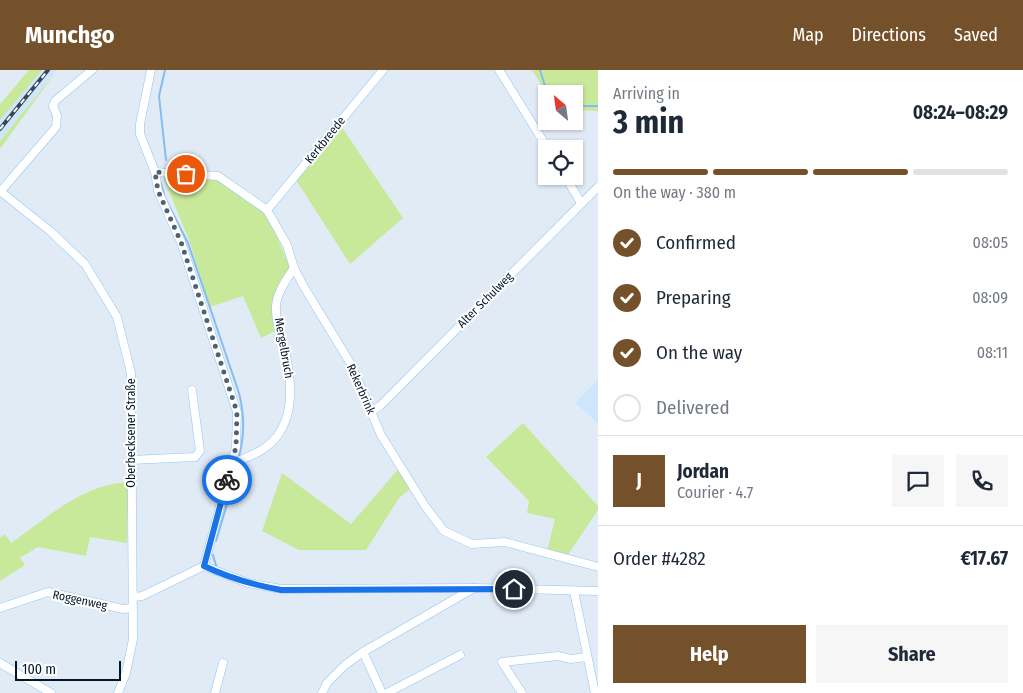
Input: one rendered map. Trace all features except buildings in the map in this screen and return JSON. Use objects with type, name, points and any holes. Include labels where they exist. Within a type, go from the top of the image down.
[{"type":"street","points":[[0,191],[56,126],[57,116],[53,106],[56,101],[92,70]]},
{"type":"street","points":[[151,70],[140,124],[140,134],[155,172],[158,191],[181,242],[237,412],[237,428],[232,464],[204,566]]},
{"type":"street","name":"Kerkbreede","points":[[268,210],[383,70]]},
{"type":"street","points":[[499,70],[542,140]]},
{"type":"street","name":"Rekerbrink","points":[[155,172],[218,176],[268,210],[287,245],[294,268],[352,366],[394,457],[444,531],[472,544],[505,542],[598,567]]},
{"type":"street","points":[[570,185],[581,203]]},
{"type":"street","name":"Alter Schulweg","points":[[372,411],[380,406],[598,188]]},
{"type":"street","name":"Oberbecksener Straße","points":[[0,191],[50,231],[85,264],[116,317],[131,373],[133,639],[126,673],[118,693]]},
{"type":"street","name":"Mergelbruch","points":[[232,464],[260,451],[275,438],[283,428],[289,410],[291,390],[288,363],[276,306],[281,288],[294,268]]},
{"type":"street","points":[[131,460],[195,457],[200,452],[192,390]]},
{"type":"street","points":[[134,596],[142,596],[204,566],[248,583],[281,590],[474,588],[598,591]]},
{"type":"street","points":[[322,693],[327,684],[346,665],[363,652],[474,588]]},
{"type":"street","points":[[574,591],[586,657],[595,693]]},
{"type":"street","name":"Roggenweg","points":[[0,608],[48,592],[123,609],[133,608]]},
{"type":"street","points":[[363,652],[382,693]]},
{"type":"street","points":[[387,693],[460,655]]},
{"type":"street","points":[[522,693],[502,662],[558,656],[572,659],[586,657]]},
{"type":"street","points":[[0,663],[51,693]]},
{"type":"street","points":[[215,693],[223,663]]},
{"type":"shaded area","points":[[42,70],[56,70],[0,141],[0,120]]},
{"type":"shaded area","points":[[598,380],[598,423],[575,403]]},
{"type":"green space","points":[[29,70],[42,70],[0,120],[0,104]]},
{"type":"green space","points":[[57,70],[0,149],[0,141]]},
{"type":"green space","points":[[532,70],[598,70],[598,111],[583,110],[583,85],[541,85]]},
{"type":"green space","points":[[341,126],[403,218],[350,264],[296,180]]},
{"type":"green space","points":[[187,173],[217,177],[267,214],[290,267],[274,302],[277,330],[261,338],[243,296],[210,307],[189,240],[163,177]]},
{"type":"green space","points":[[523,423],[598,506],[598,510],[567,556],[547,551],[555,519],[527,513],[529,501],[486,457]]},
{"type":"green space","points":[[402,465],[417,490],[410,489],[399,498],[366,550],[299,550],[262,531],[282,473],[351,524]]},
{"type":"green space","points":[[128,482],[127,543],[90,537],[86,556],[38,547],[20,558],[25,565],[0,581],[0,538],[5,534],[11,543],[52,513],[80,496],[95,489]]},
{"type":"waterway","points":[[165,70],[159,96],[166,160]]},
{"type":"waterway","points":[[540,70],[545,85]]},
{"type":"waterway","points":[[583,106],[598,106]]},
{"type":"waterway","points":[[161,183],[165,198],[188,243],[239,393],[243,424],[239,456]]},
{"type":"waterway","points":[[216,541],[236,474],[235,469]]},
{"type":"waterway","points":[[213,555],[217,569]]},
{"type":"railway","points":[[0,129],[48,70]]},
{"type":"way so far","points":[[186,174],[155,172],[158,191],[181,242],[237,412],[236,447],[227,480]]},
{"type":"route","points":[[227,480],[220,501],[210,551],[204,566],[220,574],[248,583],[281,590],[514,589]]}]
